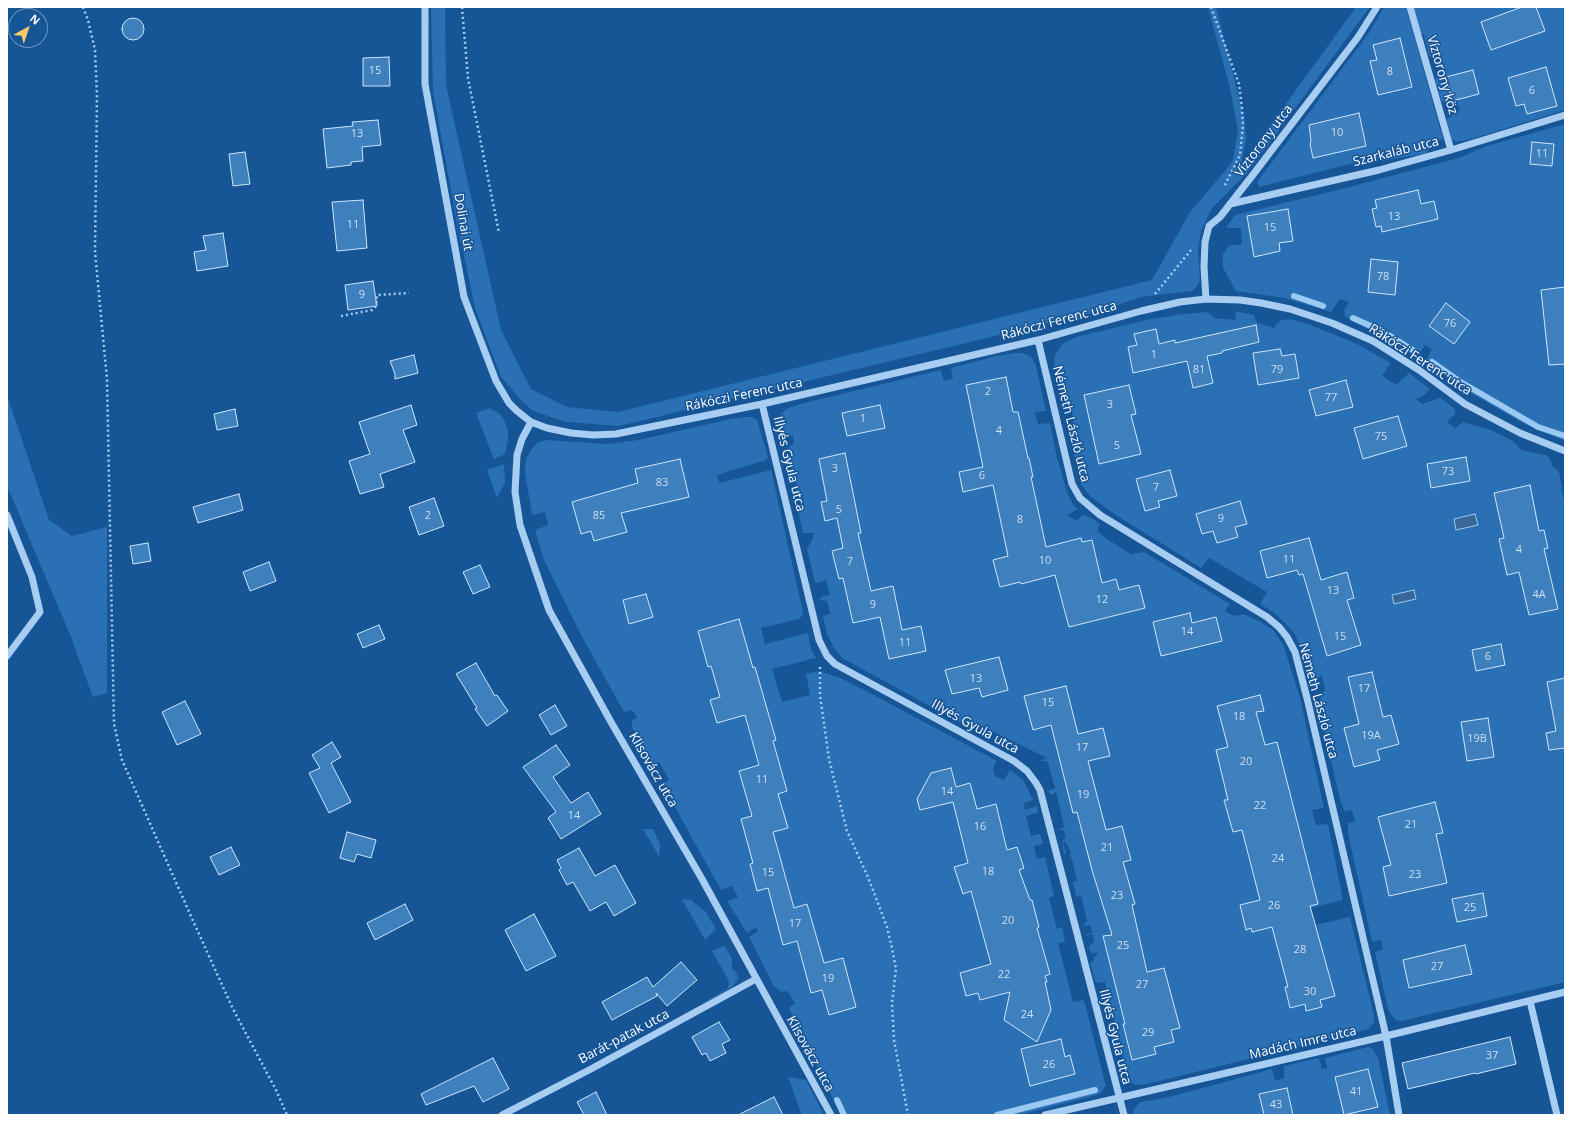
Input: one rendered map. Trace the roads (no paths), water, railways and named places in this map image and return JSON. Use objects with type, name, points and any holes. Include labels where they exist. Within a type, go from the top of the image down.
[{"type":"street","name":"Dolinai út","points":[[425,7],[426,84],[464,298],[496,381],[509,403],[531,422]]},
{"type":"street","name":"Víztorony utca","points":[[1206,299],[1204,266],[1205,242],[1209,226],[1220,217],[1252,176],[1353,43],[1377,7]]},
{"type":"street","name":"Víztorony köz","points":[[1410,7],[1451,150]]},
{"type":"street","name":"Szarkaláb utca","points":[[1230,204],[1379,170],[1451,150],[1565,115]]},
{"type":"street","name":"Rákóczi Ferenc utca","points":[[531,422],[547,428],[571,433],[593,435],[616,434],[762,404],[1038,340],[1141,311],[1180,302],[1206,299],[1240,300],[1269,305],[1290,309],[1332,323],[1373,341],[1419,370],[1465,404],[1520,433],[1565,451]]},
{"type":"street","name":"Németh László utca","points":[[1038,340],[1072,484],[1080,498],[1092,509],[1266,617],[1279,627],[1295,652],[1308,698],[1386,1036],[1389,1064],[1399,1115]]},
{"type":"street","name":"Illyés Gyula utca","points":[[762,404],[819,640],[827,656],[836,664],[1014,761],[1027,771],[1040,790],[1118,1097],[1124,1115]]},
{"type":"street","name":"Klisovácz utca","points":[[531,422],[522,439],[517,455],[515,492],[520,525],[549,610],[607,716],[702,880],[831,1115]]},
{"type":"street","points":[[7,516],[32,577],[40,612],[7,656]]},
{"type":"street","name":"Barát-patak utca","points":[[502,1115],[592,1069],[756,979]]},
{"type":"street","name":"Madách Imre utca","points":[[1045,1115],[1386,1036],[1565,992]]},
{"type":"street","points":[[1530,1001],[1557,1115]]},
{"type":"waterway","points":[[1294,296],[1323,306]]},
{"type":"waterway","points":[[1353,318],[1384,332],[1414,351]]},
{"type":"waterway","points":[[1432,362],[1459,381],[1538,427],[1565,436]]},
{"type":"waterway","points":[[997,1115],[1095,1090]]},
{"type":"waterway","points":[[837,1100],[844,1115]]}]
